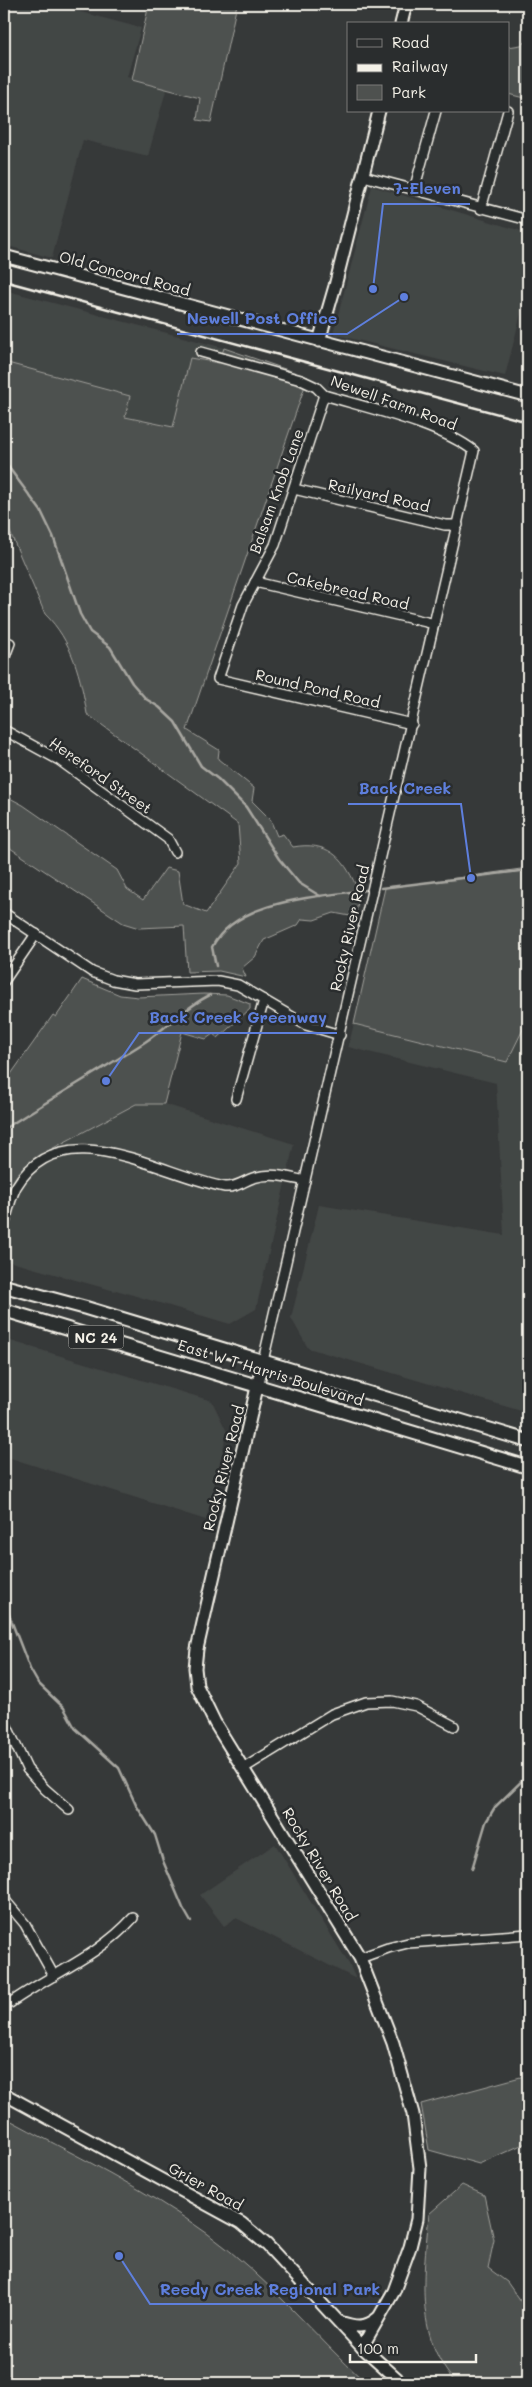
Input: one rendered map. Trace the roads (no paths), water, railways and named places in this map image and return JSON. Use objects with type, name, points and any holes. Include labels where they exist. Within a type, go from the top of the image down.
[{"type":"main road","name":"East W T Harris Boulevard","points":[[4,1286],[263,1361],[528,1441]]},
{"type":"main road","name":"East W T Harris Boulevard","points":[[4,1310],[528,1467]]},
{"type":"street","points":[[402,22],[406,4]]},
{"type":"street","points":[[319,341],[335,286],[379,112]]},
{"type":"street","points":[[414,190],[436,112]]},
{"type":"street","points":[[481,209],[507,112]]},
{"type":"street","points":[[363,176],[528,220]]},
{"type":"street","name":"Old Concord Road","points":[[4,256],[528,396]]},
{"type":"street","name":"Newell Farm Road","points":[[201,352],[301,380],[316,387],[324,395],[424,426],[461,441],[474,451],[464,496]]},
{"type":"street","name":"Balsam Knob Lane","points":[[218,679],[243,605],[275,546],[324,395]]},
{"type":"street","name":"Railyard Road","points":[[294,489],[446,525],[458,526]]},
{"type":"street","name":"Rocky River Road","points":[[362,2347],[381,2316],[400,2278],[417,2220],[420,2168],[413,2114],[387,2026],[360,1958],[203,1702],[197,1686],[195,1668],[203,1618],[464,496]]},
{"type":"street","name":"Cakebread Road","points":[[255,582],[435,624]]},
{"type":"street","points":[[4,659],[10,643]]},
{"type":"street","name":"Round Pond Road","points":[[218,679],[412,724]]},
{"type":"street","name":"Hereford Street","points":[[4,730],[59,760],[168,839],[174,852]]},
{"type":"street","points":[[4,913],[92,972],[113,980],[135,984],[218,981],[238,985],[306,1025],[340,1035]]},
{"type":"street","points":[[4,981],[36,934]]},
{"type":"street","points":[[236,1099],[264,1000]]},
{"type":"street","points":[[4,1227],[16,1188],[25,1175],[42,1161],[63,1151],[75,1149],[89,1149],[123,1156],[226,1187],[235,1186],[251,1178],[270,1174],[305,1181]]},
{"type":"street","points":[[244,1768],[332,1714],[366,1702],[392,1701],[416,1706],[454,1726]]},
{"type":"street","points":[[4,1720],[27,1769],[34,1778],[69,1810]]},
{"type":"street","points":[[4,1899],[25,1924],[54,1976]]},
{"type":"street","points":[[10,2003],[88,1956],[120,1933],[133,1918]]},
{"type":"street","points":[[360,1958],[388,1948],[408,1944],[528,1934]]},
{"type":"street","name":"Grier Road","points":[[4,2094],[241,2223],[267,2245],[362,2347]]},
{"type":"street","points":[[339,2321],[354,2327],[365,2326],[381,2316]]},
{"type":"street","points":[[362,2347],[402,2383]]},
{"type":"waterway","points":[[4,461],[41,511],[53,536],[80,614],[90,632],[110,647],[132,683],[146,699],[159,707],[175,722],[201,766],[218,779],[246,807],[279,859],[299,883],[320,896]]},
{"type":"waterway","points":[[381,888],[528,870]]},
{"type":"waterway","points":[[216,966],[212,947],[224,931],[240,919],[280,903],[303,898],[366,890]]},
{"type":"waterway","points":[[4,1129],[145,1042],[193,1005],[210,995]]},
{"type":"waterway","points":[[4,1602],[30,1669],[38,1683],[64,1708],[75,1728],[119,1768],[136,1805],[155,1835],[163,1861],[191,1922]]},
{"type":"waterway","points":[[472,1869],[486,1822],[495,1807],[528,1775]]},
{"type":"railway","points":[[4,281],[528,422]]},
{"type":"place","name":"7-Eleven","points":[[373,289]]},
{"type":"place","name":"Newell Post Office","points":[[404,297]]},
{"type":"place","name":"Back Creek","points":[[471,878]]},
{"type":"place","name":"Back Creek Greenway","points":[[106,1081]]},
{"type":"place","name":"Reedy Creek Regional Park","points":[[119,2256]]}]
